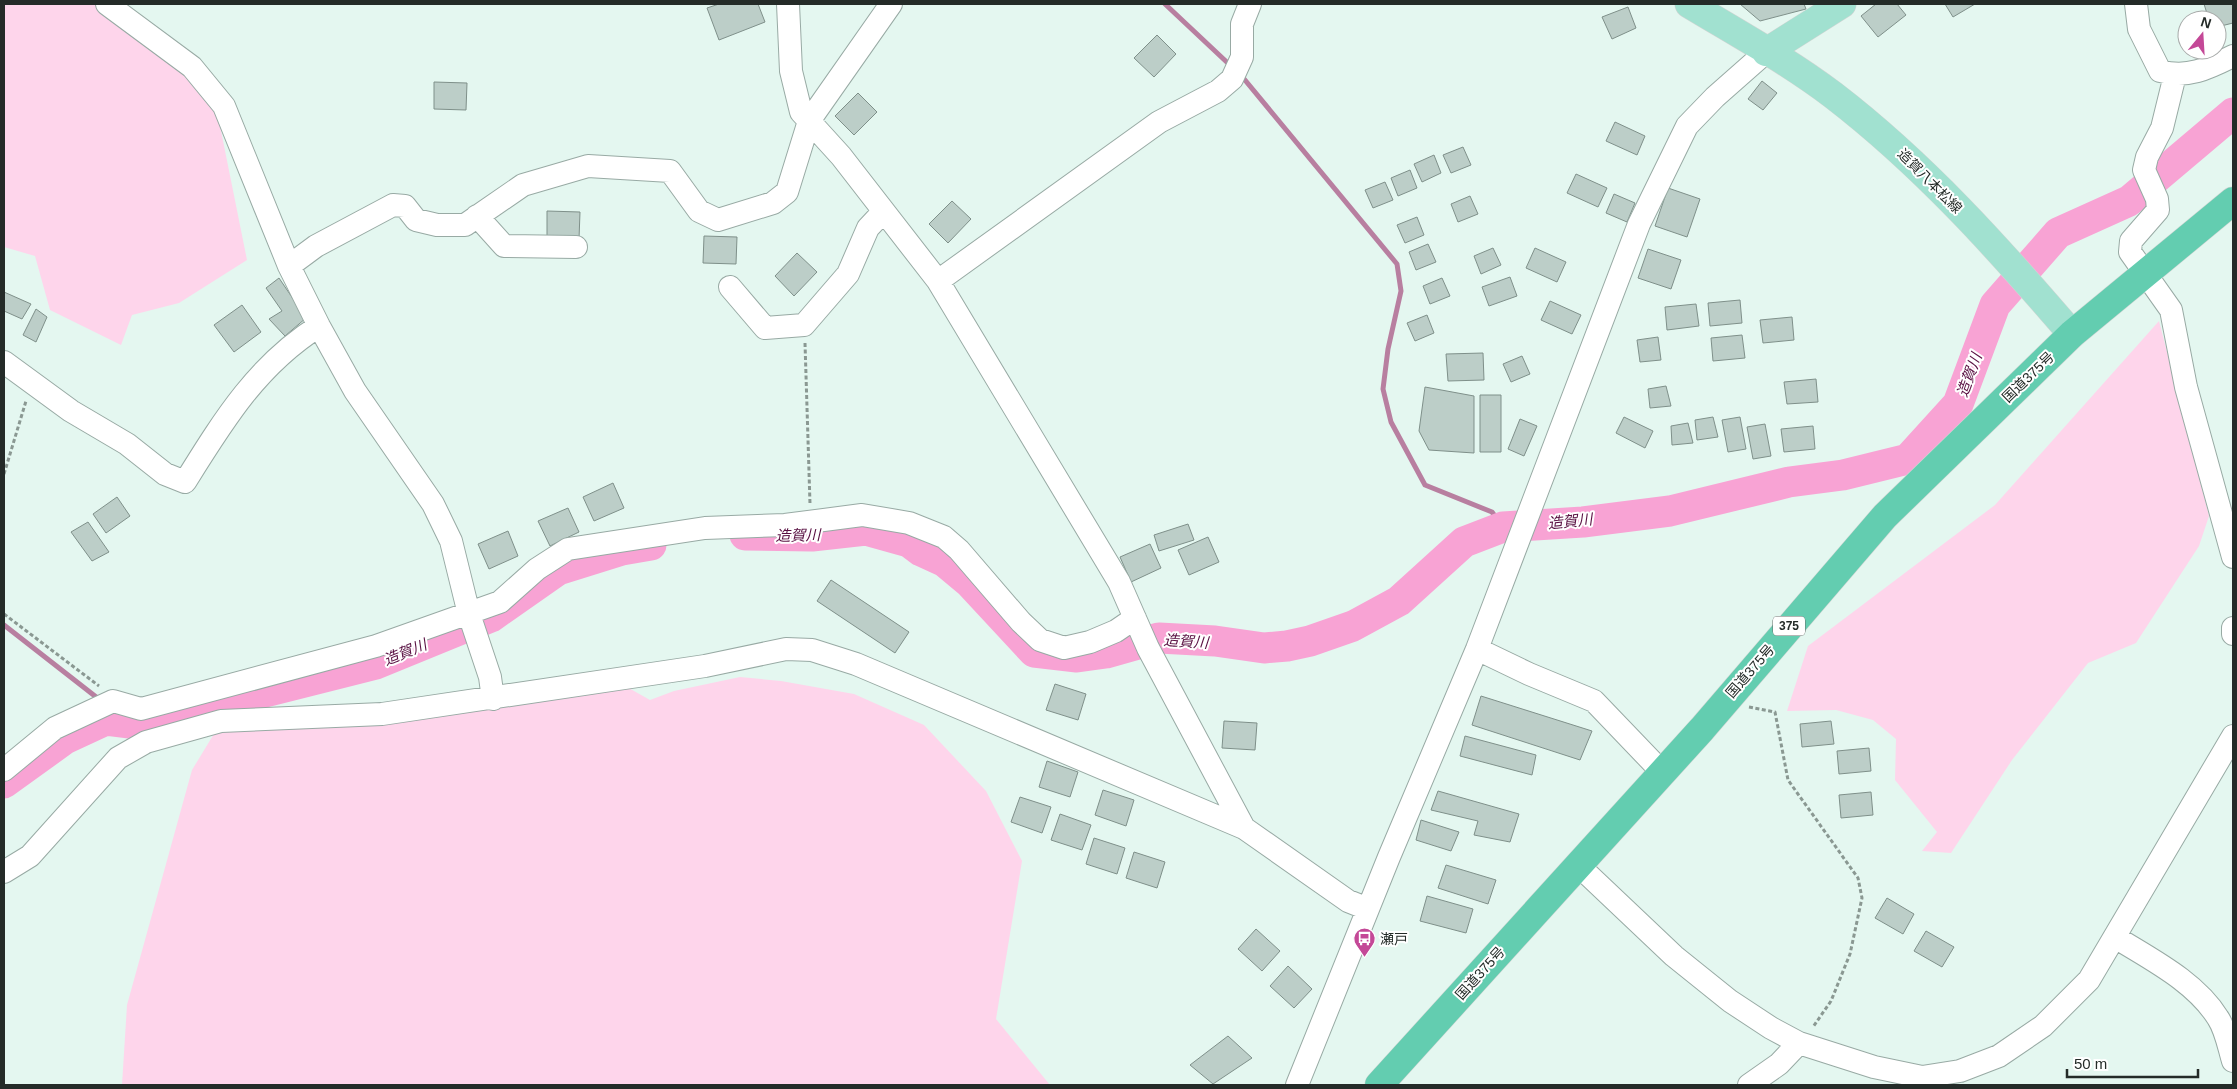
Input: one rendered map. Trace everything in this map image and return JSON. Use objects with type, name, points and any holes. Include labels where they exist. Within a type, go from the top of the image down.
[{"type":"highway","name":"国道375号","points":[[1379,1085],[1663,772],[1885,516],[2072,334],[2146,275],[2233,201]]},
{"type":"main road","name":"造賀八本松線","points":[[1689,4],[1832,95],[1904,154],[2004,255],[2072,334]]},
{"type":"main road","points":[[1766,52],[1842,4]]},
{"type":"street","points":[[107,4],[192,67],[224,106],[289,266],[319,326],[355,391],[433,504],[451,541],[472,623],[490,677],[493,699]]},
{"type":"street","points":[[788,4],[791,70],[801,112],[841,156],[938,281],[1119,582],[1141,632],[1244,828]]},
{"type":"street","points":[[289,266],[316,246],[392,205],[405,206],[416,220],[437,225],[465,225],[523,184],[588,166],[670,171],[699,211],[718,220],[773,203],[788,192],[809,121],[891,4]]},
{"type":"street","points":[[938,281],[1159,122],[1218,91],[1232,79],[1242,57],[1242,24],[1250,4]]},
{"type":"street","points":[[2136,4],[2139,29],[2152,59],[2160,71],[2175,75],[2204,70],[2233,56]]},
{"type":"street","points":[[1296,1085],[1477,649],[1639,224],[1687,126],[1715,97],[1766,52]]},
{"type":"street","points":[[2175,75],[2162,128],[2146,157],[2144,170],[2157,199],[2158,210],[2131,240],[2130,252],[2171,310],[2186,387],[2233,558]]},
{"type":"street","points":[[730,287],[764,328],[804,325],[848,274],[868,228],[883,212]]},
{"type":"street","points":[[477,216],[504,246],[576,248]]},
{"type":"street","points":[[4,362],[71,411],[127,444],[165,474],[185,482],[227,414],[250,384],[297,340],[319,326]]},
{"type":"street","points":[[4,770],[56,728],[113,701],[141,709],[376,646],[472,623],[500,602],[537,569],[568,549],[705,528],[810,522],[862,515],[909,523],[944,537],[959,550],[1040,640],[1064,648],[1090,642],[1116,631],[1141,632]]},
{"type":"street","points":[[2233,628],[2233,634]]},
{"type":"street","points":[[4,872],[30,856],[118,758],[146,742],[221,720],[382,714],[706,666],[786,649],[812,650],[856,664],[1244,828],[1348,901],[1368,909]]},
{"type":"street","points":[[1477,649],[1529,674],[1594,701],[1663,772]]},
{"type":"street","points":[[1579,866],[1674,956],[1730,1001],[1771,1028],[1799,1043],[1874,1067],[1922,1077],[1960,1071],[1999,1056],[2043,1026],[2089,980],[2233,736]]},
{"type":"street","points":[[2115,937],[2162,966],[2203,999],[2219,1019],[2233,1062]]},
{"type":"street","points":[[1749,1085],[1779,1064],[1799,1043]]},
{"type":"street","points":[[1874,1067],[1892,1085]]},
{"type":"path","points":[[804,325],[810,522]]},
{"type":"path","points":[[4,474],[24,403],[36,386]]},
{"type":"path","points":[[4,614],[110,694],[113,701]]},
{"type":"path","points":[[1725,699],[1744,706],[1776,712],[1788,780],[1858,878],[1862,898],[1850,954],[1831,1001],[1799,1043]]},
{"type":"shaded area","points":[[4,4],[95,4],[187,70],[216,106],[247,260],[179,303],[132,315],[121,345],[50,310],[35,256],[4,247]]},
{"type":"shaded area","points":[[2159,321],[2209,516],[2199,546],[2136,643],[2088,663],[2012,760],[1951,853],[1922,851],[1937,832],[1895,780],[1896,739],[1873,720],[1836,710],[1787,711],[1808,646],[1995,505]]},
{"type":"shaded area","points":[[740,677],[781,681],[854,694],[924,725],[986,791],[1022,861],[996,1019],[1050,1085],[122,1085],[127,1005],[192,770],[223,719],[269,719],[611,678],[650,700],[674,691]]},
{"type":"building","points":[[719,4],[758,4],[765,22],[719,40],[707,8]]},
{"type":"building","points":[[1740,4],[1804,4],[1806,9],[1760,21]]},
{"type":"building","points":[[1876,4],[1897,4],[1906,15],[1878,37],[1861,16]]},
{"type":"building","points":[[1945,4],[1975,4],[1953,17]]},
{"type":"building","points":[[2204,4],[2233,4],[2233,23],[2227,24],[2227,10],[2206,10]]},
{"type":"building","points":[[1628,7],[1636,28],[1612,39],[1602,17]]},
{"type":"building","points":[[1157,35],[1176,54],[1154,77],[1134,58]]},
{"type":"building","points":[[1762,81],[1777,93],[1763,110],[1748,99]]},
{"type":"building","points":[[434,82],[467,83],[466,110],[434,109]]},
{"type":"building","points":[[858,93],[877,112],[854,135],[835,116]]},
{"type":"building","points":[[1615,122],[1645,136],[1637,155],[1606,141]]},
{"type":"building","points":[[1463,147],[1471,165],[1451,173],[1443,155]]},
{"type":"building","points":[[1434,155],[1441,173],[1422,182],[1414,164]]},
{"type":"building","points":[[1410,170],[1417,188],[1398,196],[1391,178]]},
{"type":"building","points":[[1576,174],[1607,188],[1598,207],[1567,193]]},
{"type":"building","points":[[1385,182],[1393,200],[1373,208],[1365,190]]},
{"type":"building","points":[[1668,188],[1700,199],[1687,237],[1655,226]]},
{"type":"building","points":[[1614,194],[1635,203],[1627,222],[1606,213]]},
{"type":"building","points":[[1470,196],[1478,214],[1458,222],[1451,204]]},
{"type":"building","points":[[952,201],[971,219],[948,243],[929,224]]},
{"type":"building","points":[[547,211],[580,212],[579,239],[547,238]]},
{"type":"building","points":[[1417,217],[1424,235],[1405,243],[1397,225]]},
{"type":"building","points":[[704,236],[737,237],[736,264],[703,263]]},
{"type":"building","points":[[1428,244],[1436,262],[1416,270],[1409,252]]},
{"type":"building","points":[[1493,248],[1501,265],[1481,274],[1474,256]]},
{"type":"building","points":[[1535,248],[1566,262],[1557,282],[1526,268]]},
{"type":"building","points":[[1648,249],[1681,260],[1671,289],[1638,278]]},
{"type":"building","points":[[797,253],[817,272],[794,296],[775,276]]},
{"type":"building","points":[[1510,277],[1517,296],[1489,306],[1482,287]]},
{"type":"building","points":[[279,278],[306,318],[285,336],[269,319],[282,311],[266,288]]},
{"type":"building","points":[[1442,278],[1450,296],[1430,304],[1423,286]]},
{"type":"building","points":[[4,292],[31,304],[22,319],[4,311]]},
{"type":"building","points":[[1740,300],[1742,323],[1710,326],[1708,303]]},
{"type":"building","points":[[1550,301],[1581,315],[1572,334],[1541,320]]},
{"type":"building","points":[[1696,304],[1699,326],[1667,330],[1665,307]]},
{"type":"building","points":[[242,305],[261,332],[234,352],[214,325]]},
{"type":"building","points":[[36,309],[47,317],[36,342],[23,335]]},
{"type":"building","points":[[1427,315],[1434,333],[1415,341],[1407,323]]},
{"type":"building","points":[[1792,317],[1794,340],[1763,343],[1760,320]]},
{"type":"building","points":[[1742,335],[1745,358],[1713,361],[1711,338]]},
{"type":"building","points":[[1658,337],[1661,360],[1640,362],[1637,340]]},
{"type":"building","points":[[1483,353],[1484,380],[1448,381],[1446,354]]},
{"type":"building","points":[[1522,356],[1530,374],[1511,382],[1503,364]]},
{"type":"building","points":[[1816,379],[1818,402],[1787,404],[1784,382]]},
{"type":"building","points":[[1666,386],[1671,406],[1650,408],[1648,389]]},
{"type":"building","points":[[1425,387],[1474,396],[1474,453],[1429,450],[1419,431]]},
{"type":"building","points":[[1480,395],[1501,395],[1501,452],[1480,452]]},
{"type":"building","points":[[1624,417],[1653,431],[1645,448],[1616,433]]},
{"type":"building","points":[[1713,417],[1718,437],[1697,440],[1695,420]]},
{"type":"building","points":[[1740,417],[1746,449],[1728,452],[1722,420]]},
{"type":"building","points":[[1520,419],[1537,426],[1524,456],[1508,449]]},
{"type":"building","points":[[1688,423],[1693,443],[1672,445],[1671,426]]},
{"type":"building","points":[[1765,424],[1771,456],[1753,459],[1747,427]]},
{"type":"building","points":[[1813,426],[1815,449],[1784,452],[1781,429]]},
{"type":"building","points":[[613,483],[624,508],[594,521],[583,497]]},
{"type":"building","points":[[117,497],[130,516],[106,533],[93,514]]},
{"type":"building","points":[[568,508],[579,532],[550,546],[538,521]]},
{"type":"building","points":[[88,522],[109,552],[92,561],[71,532]]},
{"type":"building","points":[[1188,524],[1194,540],[1159,551],[1154,535]]},
{"type":"building","points":[[508,531],[518,556],[489,569],[478,544]]},
{"type":"building","points":[[1208,537],[1219,562],[1189,575],[1178,550]]},
{"type":"building","points":[[1150,544],[1161,568],[1131,582],[1120,557]]},
{"type":"building","points":[[831,580],[909,632],[895,653],[817,601]]},
{"type":"building","points":[[1055,684],[1086,694],[1078,720],[1046,710]]},
{"type":"building","points":[[1481,696],[1592,731],[1580,760],[1472,725]]},
{"type":"building","points":[[1224,721],[1257,723],[1255,750],[1222,748]]},
{"type":"building","points":[[1831,721],[1834,744],[1802,747],[1800,724]]},
{"type":"building","points":[[1465,736],[1536,755],[1532,775],[1460,756]]},
{"type":"building","points":[[1869,748],[1871,771],[1839,774],[1837,751]]},
{"type":"building","points":[[1047,761],[1078,772],[1070,797],[1039,787]]},
{"type":"building","points":[[1103,790],[1134,800],[1126,826],[1095,815]]},
{"type":"building","points":[[1438,791],[1519,814],[1510,842],[1474,835],[1478,821],[1431,810]]},
{"type":"building","points":[[1871,792],[1873,815],[1841,818],[1839,795]]},
{"type":"building","points":[[1020,797],[1051,807],[1042,833],[1011,822]]},
{"type":"building","points":[[1060,814],[1091,825],[1082,850],[1051,840]]},
{"type":"building","points":[[1421,820],[1459,832],[1451,851],[1416,840]]},
{"type":"building","points":[[1094,838],[1125,848],[1117,874],[1086,864]]},
{"type":"building","points":[[1134,852],[1165,862],[1157,888],[1126,878]]},
{"type":"building","points":[[1446,865],[1496,880],[1488,904],[1438,888]]},
{"type":"building","points":[[1427,896],[1473,909],[1466,933],[1420,921]]},
{"type":"building","points":[[1887,898],[1914,914],[1903,934],[1875,918]]},
{"type":"building","points":[[1256,929],[1280,951],[1262,971],[1238,949]]},
{"type":"building","points":[[1926,931],[1954,947],[1942,967],[1914,951]]},
{"type":"building","points":[[1288,966],[1312,989],[1294,1008],[1270,986]]},
{"type":"building","points":[[1228,1036],[1252,1058],[1213,1084],[1190,1065]]},
{"type":"waterway","points":[[1165,4],[1232,67]]},
{"type":"waterway","points":[[1240,74],[1397,264],[1401,291],[1388,349],[1383,389],[1391,422],[1425,485],[1492,512],[1503,527]]},
{"type":"waterway","name":"造賀川","points":[[745,535],[812,536],[866,530],[909,542],[921,551],[945,562],[969,582],[1034,652],[1077,657],[1106,653],[1159,638],[1215,641],[1264,648],[1310,641],[1353,626],[1399,601],[1464,542],[1503,527],[1583,522],[1670,511],[1789,482],[1843,475],[1908,459],[1958,404],[1995,305],[2058,233],[2129,201],[2233,113]]},
{"type":"waterway","name":"造賀川","points":[[4,783],[65,739],[106,720],[138,724],[376,664],[491,617],[558,570],[622,550],[651,545]]},
{"type":"waterway","points":[[4,625],[100,700]]},
{"type":"waterway","points":[[112,711],[127,723]]},
{"type":"place","name":"瀬戸","points":[[1364,958]]}]
